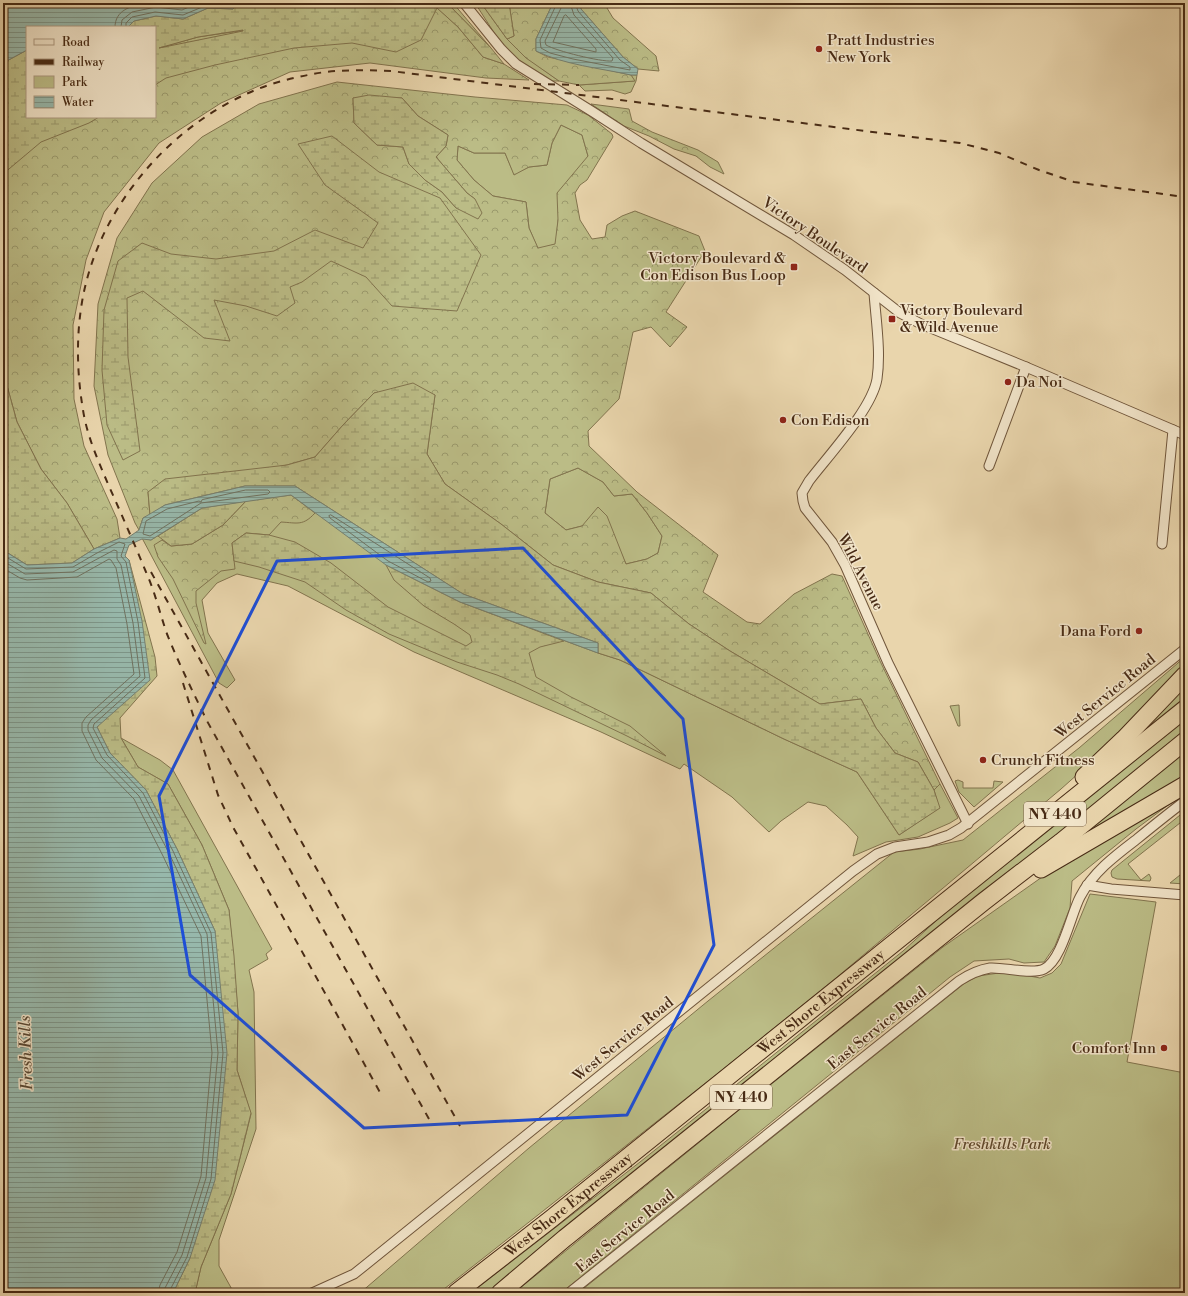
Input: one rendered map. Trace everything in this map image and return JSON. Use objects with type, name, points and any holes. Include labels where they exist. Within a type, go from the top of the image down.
[{"type":"highway","points":[[924,919],[1074,786],[1124,739],[1185,675]]},
{"type":"highway","name":"West Shore Expressway","points":[[456,1293],[557,1214],[1185,709]]},
{"type":"highway","name":"West Shore Expressway","points":[[500,1293],[566,1238],[1185,741]]},
{"type":"highway","points":[[983,902],[1010,888],[1185,785]]},
{"type":"street","name":"Victory Boulevard","points":[[464,3],[501,49],[516,64],[641,143],[794,235],[845,270],[900,313],[921,324],[1185,435]]},
{"type":"street","name":"Wild Avenue","points":[[874,293],[878,361],[876,381],[868,404],[802,492],[803,501],[805,508],[832,542],[845,565],[888,662],[965,826]]},
{"type":"street","points":[[988,466],[1026,367]]},
{"type":"street","points":[[1162,544],[1173,430]]},
{"type":"street","name":"West Service Road","points":[[312,1293],[354,1274],[370,1262],[853,871],[877,854],[895,847],[928,842],[949,835],[965,826],[1185,649]]},
{"type":"street","name":"East Service Road","points":[[569,1293],[959,981],[973,973],[989,968],[1030,971],[1044,969],[1052,962],[1059,952],[1080,897],[1087,885],[1107,862],[1185,801]]},
{"type":"street","points":[[1087,885],[1185,895]]},
{"type":"highlighted area","points":[[523,548],[683,719],[714,945],[627,1115],[364,1128],[190,975],[159,796],[277,561]]},
{"type":"green space","points":[[239,3],[447,3],[491,48],[504,64],[483,57],[458,27],[437,8],[421,40],[396,52],[352,43],[294,48],[215,65],[166,78],[156,84],[156,26],[129,26],[134,21],[156,16],[183,19],[208,8],[233,9]],"holes":[[[243,30],[243,31],[159,48],[198,37]]]},
{"type":"green space","points":[[432,3],[458,27],[483,57],[504,64],[529,80],[486,78],[370,63],[290,72],[221,103],[159,143],[104,212],[86,260],[73,325],[74,399],[84,446],[117,519],[120,538],[94,549],[67,503],[41,469],[17,422],[3,371],[3,113],[26,118],[156,118],[156,49],[198,37]]},
{"type":"green space","points":[[447,3],[453,3],[491,48]]},
{"type":"green space","points":[[475,3],[481,3],[507,39],[526,57],[559,81],[550,81],[511,55],[502,45]]},
{"type":"green space","points":[[481,3],[509,3],[514,36],[507,39]]},
{"type":"green space","points":[[509,3],[553,3],[536,39],[536,51],[548,57],[631,75],[635,81],[579,85],[559,81],[526,58],[507,39],[514,36]]},
{"type":"green space","points":[[579,3],[604,3],[613,18],[656,56],[659,71],[638,69],[623,57],[581,9]]},
{"type":"green space","points":[[26,51],[26,118],[97,118],[89,123],[41,142],[3,174],[3,63]]},
{"type":"green space","points":[[631,75],[637,75],[636,81],[631,92],[625,94],[612,90],[585,91],[579,85],[634,81]]},
{"type":"green space","points":[[337,82],[567,105],[588,115],[612,134],[613,137],[587,180],[580,185],[575,193],[580,220],[592,239],[605,237],[607,225],[622,216],[635,211],[699,236],[705,251],[666,312],[687,327],[670,347],[651,327],[633,332],[619,399],[588,431],[589,446],[637,492],[718,555],[703,592],[747,622],[760,624],[794,594],[832,574],[842,576],[880,661],[940,784],[934,790],[918,762],[895,753],[876,728],[861,699],[820,704],[730,651],[689,624],[651,593],[598,582],[553,565],[501,524],[445,484],[427,454],[435,395],[374,393],[315,457],[287,465],[148,492],[150,515],[143,518],[139,530],[108,455],[94,386],[98,304],[117,238],[152,183],[202,137],[259,104]],"holes":[[[353,98],[402,98],[418,116],[448,135],[446,146],[436,157],[467,193],[475,199],[456,208],[442,192],[425,180],[409,164],[403,147],[377,145],[354,123]],[[561,125],[582,135],[588,156],[557,193],[558,220],[555,244],[538,248],[529,228],[526,202],[493,196],[474,180],[457,160],[458,146],[474,153],[505,153],[514,175],[529,167],[547,165],[552,143]],[[578,468],[603,482],[614,496],[632,494],[662,536],[658,553],[647,559],[626,564],[607,516],[598,507],[582,526],[566,530],[545,513],[550,479]]]},
{"type":"green space","points":[[369,95],[402,98],[418,116],[448,135],[446,146],[436,157],[467,193],[475,199],[482,213],[478,219],[456,208],[442,192],[425,180],[409,164],[403,147],[377,145],[354,123],[353,98]]},
{"type":"green space","points":[[591,104],[629,109],[632,121],[652,132],[698,150],[718,162],[724,174],[710,167],[696,156],[674,149],[649,136],[624,126]]},
{"type":"green space","points":[[561,125],[582,135],[588,156],[558,220],[556,244],[538,249],[529,228],[526,202],[493,196],[474,180],[457,160],[458,146],[474,153],[505,153],[514,174],[529,167],[547,165],[552,143]]},
{"type":"green space","points":[[332,136],[379,172],[440,198],[481,255],[457,311],[392,306],[366,277],[331,261],[302,282],[290,287],[295,303],[277,316],[246,306],[214,300],[230,341],[204,338],[143,291],[127,298],[128,357],[140,451],[123,460],[107,425],[102,370],[104,310],[118,261],[142,243],[171,254],[216,259],[274,251],[315,230],[363,248],[378,223],[325,185],[298,144]]},
{"type":"green space","points":[[3,371],[17,422],[41,469],[67,503],[94,549],[72,563],[27,565],[3,550]]},
{"type":"green space","points":[[413,383],[435,395],[427,454],[445,484],[501,524],[553,565],[598,582],[651,593],[689,624],[730,651],[820,704],[861,699],[876,728],[895,753],[918,762],[934,790],[940,808],[899,835],[857,772],[784,739],[620,660],[598,653],[598,643],[463,594],[295,486],[245,486],[165,505],[150,515],[148,492],[165,479],[287,465],[315,457],[374,393]]},
{"type":"green space","points":[[578,468],[603,482],[614,496],[632,494],[662,536],[658,553],[647,559],[626,564],[616,542],[582,526],[566,530],[545,513],[550,479]]},
{"type":"green space","points":[[291,495],[460,602],[620,660],[784,739],[857,772],[899,835],[939,808],[934,790],[940,784],[958,818],[918,837],[886,842],[853,856],[858,837],[826,806],[808,802],[781,821],[769,832],[732,797],[684,764],[680,769],[601,732],[414,652],[288,586],[237,574],[217,583],[202,600],[208,633],[235,680],[227,688],[219,683],[142,538],[151,540],[202,508]]},
{"type":"green space","points":[[291,495],[315,513],[307,520],[300,523],[281,522],[269,535],[246,533],[232,543],[235,569],[221,571],[196,591],[196,603],[206,644],[204,643],[173,579],[158,557],[154,545],[162,540],[171,546],[192,544],[223,525],[246,501]]},
{"type":"green space","points":[[246,501],[223,525],[192,544],[171,546],[158,536],[202,508]]},
{"type":"green space","points":[[246,533],[269,535],[295,542],[331,563],[388,607],[466,646],[472,642],[470,635],[424,606],[394,580],[386,565],[460,602],[564,641],[540,647],[529,653],[536,677],[571,697],[630,726],[666,756],[519,684],[457,662],[389,634],[346,610],[305,582],[259,567],[234,561],[232,543]]},
{"type":"green space","points":[[129,560],[155,657],[157,676],[120,718],[121,738],[138,767],[168,784],[202,845],[229,910],[238,1013],[237,1070],[251,1113],[231,1194],[201,1267],[195,1293],[173,1293],[190,1258],[215,931],[177,849],[146,790],[110,753],[97,727]]},
{"type":"green space","points":[[1185,657],[1185,668],[1107,748],[1061,789],[836,978],[722,1070],[439,1293],[360,1293],[529,1148],[708,1001],[894,852],[920,849],[963,840],[1079,748]]},
{"type":"green space","points":[[1185,681],[1185,698],[1141,734],[1140,731]]},
{"type":"green space","points":[[959,705],[960,726],[958,726],[950,706]]},
{"type":"green space","points":[[1185,716],[1185,733],[489,1293],[471,1293],[640,1162],[903,951],[949,909]]},
{"type":"green space","points":[[121,738],[160,760],[173,770],[272,949],[266,954],[268,959],[249,970],[254,992],[256,1129],[219,1240],[219,1266],[234,1293],[195,1293],[201,1267],[231,1194],[251,1114],[237,1070],[238,1013],[229,910],[202,845],[168,784],[138,767]]},
{"type":"green space","points":[[1185,750],[1185,782],[1085,836],[1084,833]]},
{"type":"green space","points":[[958,780],[963,782],[963,788],[993,788],[994,781],[1003,782],[974,807],[959,792],[955,781]]},
{"type":"green space","points":[[1175,800],[1136,829],[1072,881],[1070,908],[1055,946],[1044,962],[1024,963],[1009,959],[974,961],[950,977],[561,1293],[514,1293],[943,947],[1052,870]]},
{"type":"green space","points":[[1185,811],[1185,819],[1128,864],[1141,880],[1149,874],[1151,878],[1150,881],[1117,879],[1112,877],[1112,870]]},
{"type":"green space","points":[[1185,871],[1185,884],[1170,883]]},
{"type":"green space","name":"Freshkills Park","points":[[1090,894],[1156,902],[1127,1062],[1185,1073],[1185,1293],[578,1293],[965,983],[978,976],[999,973],[1019,974],[1040,978],[1052,973],[1061,964]]},
{"type":"water","points":[[3,3],[239,3],[233,9],[208,8],[183,19],[156,16],[134,21],[129,26],[26,26],[26,51],[3,63]]},
{"type":"water","points":[[553,3],[579,3],[581,9],[623,57],[638,69],[637,75],[582,66],[559,60],[536,51],[536,39]]},
{"type":"water","name":"Fresh Kills","points":[[245,486],[295,486],[463,594],[598,643],[598,653],[460,602],[386,565],[291,495],[202,508],[151,540],[142,539],[129,545],[125,556],[129,560],[142,621],[150,680],[97,727],[110,753],[146,790],[177,849],[215,931],[227,1053],[215,1180],[190,1258],[173,1293],[3,1293],[3,550],[27,565],[72,563],[94,549],[120,538],[126,539],[139,530],[143,518],[165,505]]},
{"type":"railway","points":[[429,1119],[207,721],[167,634],[155,595],[90,439],[83,410],[78,370],[78,342],[82,302],[90,269],[102,238],[118,208],[138,180],[160,154],[185,132],[213,112],[250,92],[283,81],[318,73],[349,70],[370,70],[391,71],[960,143],[999,153],[1039,170],[1074,182],[1185,197]]},
{"type":"railway","points":[[534,84],[579,85]]},
{"type":"railway","points":[[151,572],[460,1126]]},
{"type":"railway","points":[[183,683],[218,795],[233,827],[382,1096]]},
{"type":"place","name":"Pratt Industries New York","points":[[819,49]]},
{"type":"place","name":"Victory Boulevard & Con Edison Bus Loop","points":[[794,267]]},
{"type":"place","name":"Victory Boulevard & Wild Avenue","points":[[892,319]]},
{"type":"place","name":"Da Noi","points":[[1008,382]]},
{"type":"place","name":"Con Edison","points":[[783,420]]},
{"type":"place","name":"Dana Ford","points":[[1139,631]]},
{"type":"place","name":"Crunch Fitness","points":[[983,760]]},
{"type":"place","name":"Comfort Inn","points":[[1164,1048]]}]
